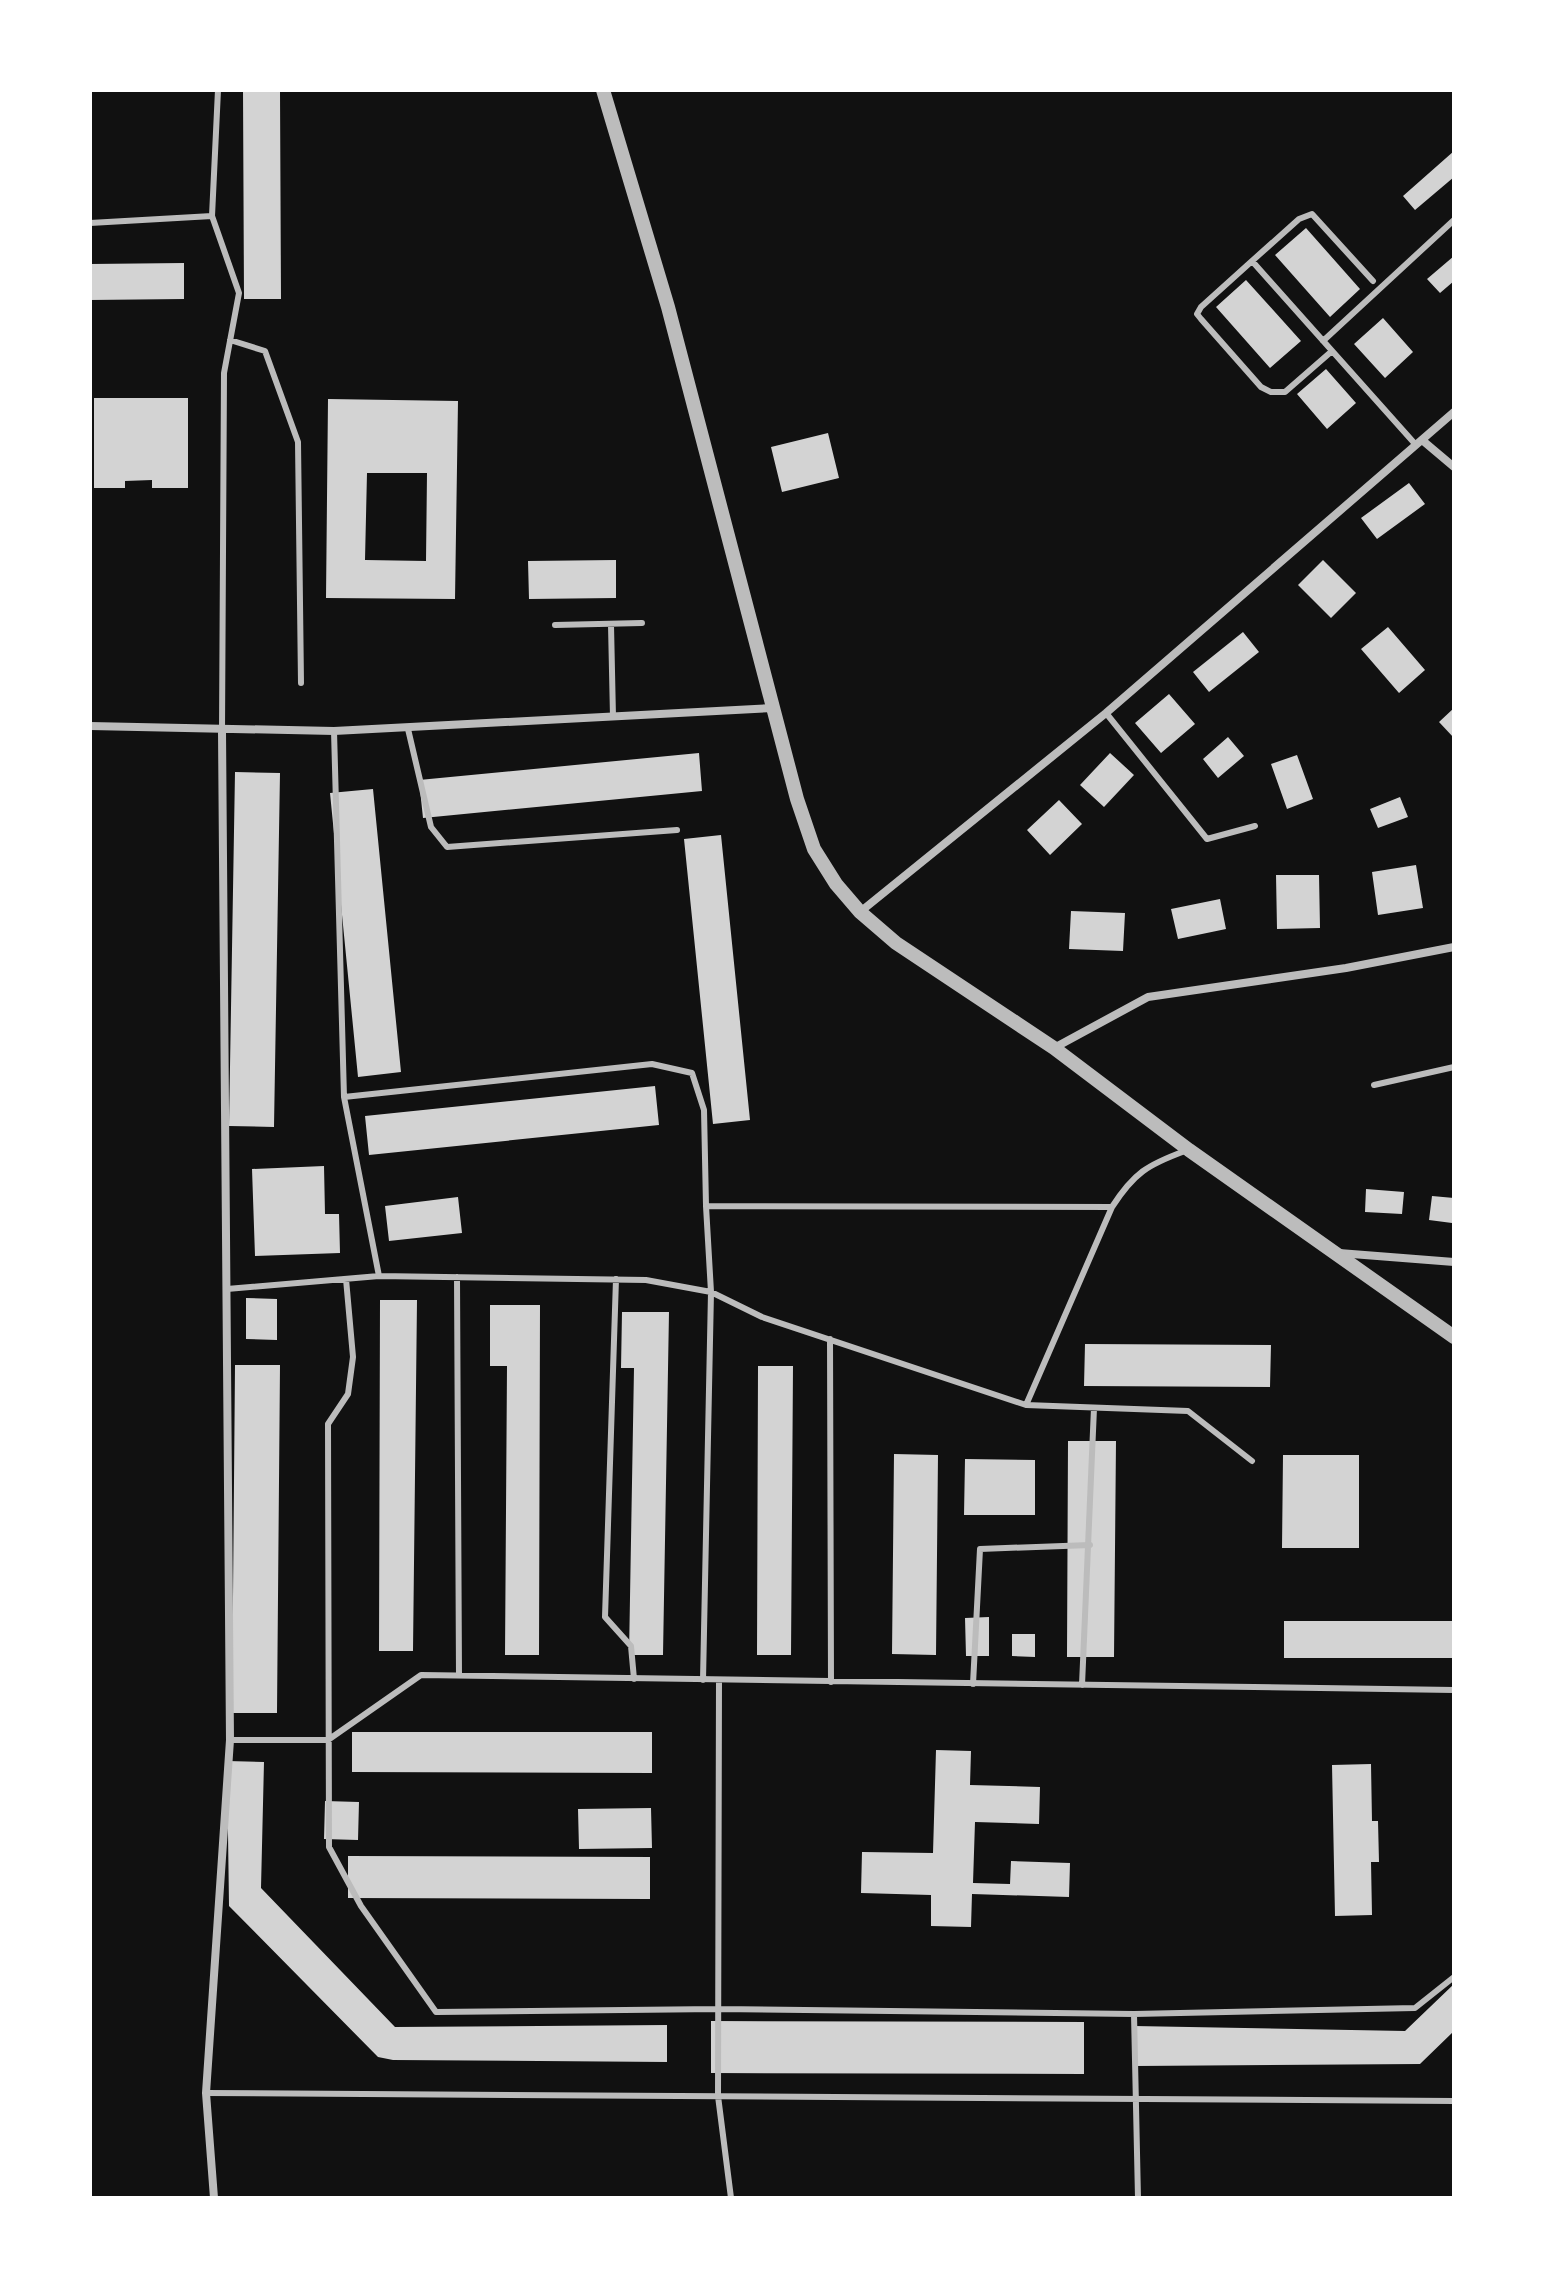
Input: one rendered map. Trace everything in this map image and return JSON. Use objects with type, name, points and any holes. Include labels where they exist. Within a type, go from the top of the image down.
[{"type":"street","points":[[605,91],[668,307],[773,708],[814,849],[860,912],[896,943],[1054,1048],[1189,1150],[1454,1337]]},
{"type":"street","points":[[860,912],[1106,713],[1454,412]]},
{"type":"street","points":[[1419,442],[1454,467]]},
{"type":"street","points":[[90,726],[334,731],[773,708]]},
{"type":"street","points":[[214,2198],[206,2093],[230,1740],[222,731]]},
{"type":"street","points":[[1054,1048],[1148,997],[1346,968],[1454,947]]},
{"type":"street","points":[[1335,1253],[1454,1262]]},
{"type":"lane","points":[[218,90],[212,216],[239,293],[224,373],[222,731]]},
{"type":"lane","points":[[1332,351],[1285,392],[1271,392],[1261,387],[1197,314],[1299,219],[1312,214],[1373,281]]},
{"type":"lane","points":[[90,223],[212,216]]},
{"type":"lane","points":[[1323,341],[1454,220]]},
{"type":"lane","points":[[1252,261],[1419,442]]},
{"type":"lane","points":[[230,340],[265,351],[298,442],[301,683]]},
{"type":"lane","points":[[555,625],[642,623]]},
{"type":"lane","points":[[611,625],[613,717]]},
{"type":"lane","points":[[1106,713],[1207,839],[1255,826]]},
{"type":"lane","points":[[408,729],[431,827],[447,847],[677,830]]},
{"type":"lane","points":[[334,731],[344,1097],[379,1276]]},
{"type":"lane","points":[[344,1097],[652,1064],[692,1073],[704,1110],[711,1292],[703,1680]]},
{"type":"lane","points":[[1374,1085],[1454,1067]]},
{"type":"lane","points":[[1026,1405],[1112,1207],[1131,1178],[1155,1162],[1189,1150]]},
{"type":"lane","points":[[706,1206],[1112,1207]]},
{"type":"lane","points":[[227,1289],[379,1276],[646,1280],[711,1292],[762,1317],[1026,1405],[1188,1411],[1252,1461]]},
{"type":"lane","points":[[457,1277],[459,1675]]},
{"type":"lane","points":[[346,1279],[353,1357],[348,1394],[328,1424],[329,1847],[361,1906],[436,2012],[718,2009],[1134,2014],[1415,2008],[1454,1977]]},
{"type":"lane","points":[[616,1279],[605,1617],[631,1646],[634,1679]]},
{"type":"lane","points":[[830,1339],[831,1682]]},
{"type":"lane","points":[[1082,1685],[1094,1408]]},
{"type":"lane","points":[[973,1684],[980,1549],[1090,1545]]},
{"type":"lane","points":[[230,1740],[328,1740],[421,1675],[1454,1690]]},
{"type":"lane","points":[[719,1680],[718,2096],[731,2198]]},
{"type":"lane","points":[[1134,2014],[1138,2198]]},
{"type":"lane","points":[[206,2093],[1135,2096],[1454,2101]]},
{"type":"building","points":[[243,90],[280,90],[281,299],[244,299]]},
{"type":"building","points":[[1454,151],[1454,177],[1415,210],[1403,196]]},
{"type":"building","points":[[1306,228],[1360,289],[1330,317],[1275,255]]},
{"type":"building","points":[[1454,256],[1454,281],[1440,293],[1427,279]]},
{"type":"building","points":[[184,263],[184,299],[90,300],[90,264]]},
{"type":"building","points":[[1246,280],[1301,341],[1270,368],[1216,307]]},
{"type":"building","points":[[1383,318],[1413,352],[1385,378],[1354,344]]},
{"type":"building","points":[[1326,369],[1356,403],[1327,429],[1297,394]]},
{"type":"building","points":[[94,398],[188,398],[188,488],[152,488],[152,480],[125,481],[125,488],[94,488]]},
{"type":"building","points":[[328,399],[458,401],[455,599],[326,598]],"holes":[[[367,473],[427,473],[426,561],[365,560]]]},
{"type":"building","points":[[828,433],[839,478],[782,492],[771,447]]},
{"type":"building","points":[[1409,483],[1425,504],[1377,539],[1361,518]]},
{"type":"building","points":[[616,560],[616,598],[529,599],[528,561]]},
{"type":"building","points":[[1323,560],[1356,593],[1331,618],[1298,585]]},
{"type":"building","points":[[1388,627],[1425,670],[1399,693],[1361,649]]},
{"type":"building","points":[[1243,632],[1259,652],[1209,692],[1193,672]]},
{"type":"building","points":[[1169,694],[1195,724],[1161,753],[1135,723]]},
{"type":"building","points":[[1454,708],[1454,738],[1439,722]]},
{"type":"building","points":[[1228,737],[1244,756],[1218,778],[1203,759]]},
{"type":"building","points":[[699,753],[702,791],[423,818],[419,780]]},
{"type":"building","points":[[1110,753],[1134,775],[1104,807],[1080,785]]},
{"type":"building","points":[[1297,755],[1313,799],[1287,809],[1271,764]]},
{"type":"building","points":[[235,772],[280,773],[274,1127],[229,1126]]},
{"type":"building","points":[[373,789],[401,1072],[358,1077],[330,793]]},
{"type":"building","points":[[1400,797],[1408,817],[1378,828],[1370,809]]},
{"type":"building","points":[[1059,800],[1082,824],[1050,855],[1027,830]]},
{"type":"building","points":[[721,835],[750,1120],[713,1124],[684,839]]},
{"type":"building","points":[[1416,865],[1423,908],[1378,915],[1372,872]]},
{"type":"building","points":[[1276,875],[1319,875],[1320,928],[1277,929]]},
{"type":"building","points":[[1220,899],[1226,929],[1178,939],[1171,909]]},
{"type":"building","points":[[1071,911],[1125,913],[1123,951],[1069,949]]},
{"type":"building","points":[[655,1086],[659,1125],[369,1155],[365,1116]]},
{"type":"building","points":[[324,1166],[325,1214],[339,1214],[340,1253],[255,1256],[252,1169]]},
{"type":"building","points":[[1366,1189],[1404,1192],[1402,1214],[1365,1212]]},
{"type":"building","points":[[1432,1196],[1454,1198],[1452,1223],[1429,1220]]},
{"type":"building","points":[[458,1197],[462,1233],[389,1241],[385,1206]]},
{"type":"building","points":[[246,1298],[277,1299],[277,1340],[246,1339]]},
{"type":"building","points":[[380,1300],[417,1300],[413,1651],[379,1651]]},
{"type":"building","points":[[490,1305],[540,1305],[539,1655],[505,1655],[507,1366],[490,1366]]},
{"type":"building","points":[[622,1312],[669,1312],[663,1655],[629,1655],[634,1368],[621,1368]]},
{"type":"building","points":[[1085,1344],[1271,1345],[1270,1387],[1084,1386]]},
{"type":"building","points":[[235,1365],[280,1365],[277,1713],[232,1713]]},
{"type":"building","points":[[758,1366],[793,1366],[791,1655],[757,1655]]},
{"type":"building","points":[[1068,1441],[1116,1441],[1114,1657],[1067,1657]]},
{"type":"building","points":[[894,1454],[938,1455],[936,1655],[892,1654]]},
{"type":"building","points":[[1283,1455],[1359,1455],[1359,1548],[1282,1548]]},
{"type":"building","points":[[965,1459],[1035,1460],[1035,1515],[964,1515]]},
{"type":"building","points":[[989,1617],[989,1656],[966,1656],[965,1618]]},
{"type":"building","points":[[1284,1621],[1454,1621],[1454,1658],[1284,1658]]},
{"type":"building","points":[[1012,1634],[1035,1634],[1035,1657],[1012,1656]]},
{"type":"building","points":[[352,1732],[652,1732],[652,1773],[352,1772]]},
{"type":"building","points":[[936,1750],[971,1751],[970,1785],[1040,1787],[1039,1824],[975,1822],[973,1883],[1010,1884],[1011,1861],[1070,1863],[1069,1897],[972,1894],[971,1927],[931,1926],[931,1895],[861,1893],[862,1852],[933,1853]]},
{"type":"building","points":[[227,1761],[264,1762],[261,1888],[395,2027],[667,2025],[667,2062],[393,2060],[378,2057],[229,1906]]},
{"type":"building","points":[[1371,1764],[1372,1821],[1378,1821],[1379,1862],[1371,1862],[1372,1915],[1335,1916],[1332,1765]]},
{"type":"building","points":[[325,1801],[359,1802],[358,1840],[324,1839]]},
{"type":"building","points":[[651,1808],[652,1848],[579,1849],[578,1809]]},
{"type":"building","points":[[348,1856],[650,1857],[650,1899],[348,1898]]},
{"type":"building","points":[[1454,1984],[1454,2031],[1420,2064],[1136,2066],[1134,2026],[1405,2031]]},
{"type":"building","points":[[711,2021],[1084,2022],[1084,2074],[711,2073]]}]
